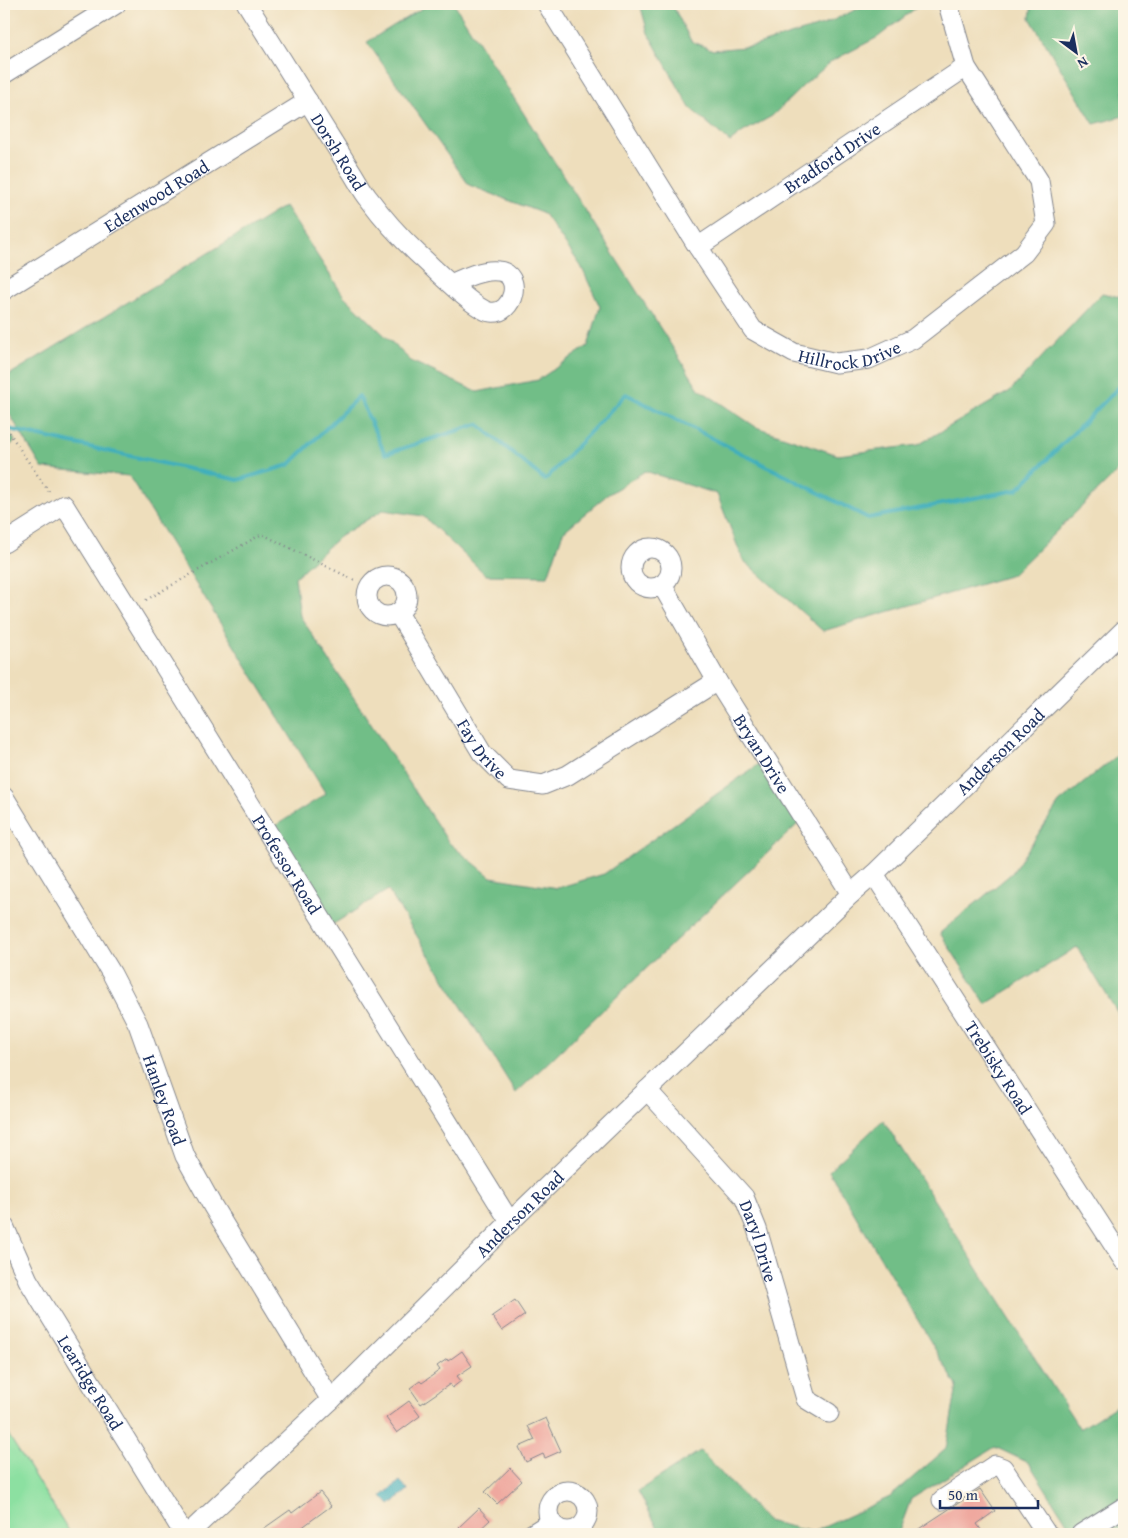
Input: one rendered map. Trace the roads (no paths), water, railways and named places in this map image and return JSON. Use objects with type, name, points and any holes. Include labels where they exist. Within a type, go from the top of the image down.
[{"type":"street","points":[[4,74],[116,4]]},
{"type":"street","name":"Hillrock Drive","points":[[547,4],[698,247],[753,330],[794,353],[836,363],[869,359],[913,339],[1024,253],[1046,224],[1039,181],[966,67],[948,4]]},
{"type":"street","name":"Dorsh Road","points":[[252,6],[308,102],[369,199],[408,244],[451,284]]},
{"type":"street","name":"Bradford Drive","points":[[698,247],[966,67]]},
{"type":"street","name":"Edenwood Road","points":[[4,290],[308,102]]},
{"type":"street","name":"Professor Road","points":[[4,543],[57,499],[510,1222]]},
{"type":"street","name":"Bryan Drive","points":[[662,585],[718,682],[851,894]]},
{"type":"street","name":"Fay Drive","points":[[398,613],[482,753],[509,780],[543,785],[568,775],[718,682]]},
{"type":"street","name":"Anderson Road","points":[[874,874],[1124,630]]},
{"type":"street","name":"Hanley Road","points":[[4,797],[112,974],[138,1024],[185,1156],[331,1400]]},
{"type":"street","points":[[851,894],[874,874]]},
{"type":"street","name":"Trebisky Road","points":[[874,874],[1124,1261]]},
{"type":"street","name":"Anderson Road","points":[[188,1534],[331,1400],[510,1222],[851,894]]},
{"type":"street","name":"Daryl Drive","points":[[647,1090],[744,1198],[757,1229],[806,1399],[829,1413]]},
{"type":"street","name":"Learidge Road","points":[[4,1226],[28,1280],[184,1534]]},
{"type":"street","points":[[942,1500],[995,1465],[1003,1468],[1048,1534]]},
{"type":"street","points":[[1081,1534],[1124,1506]]},
{"type":"street","points":[[532,1534],[551,1522]]},
{"type":"water","points":[[400,1481],[408,1490],[390,1505],[382,1496]]},
{"type":"waterway","points":[[4,428],[238,480],[289,465],[359,396],[385,454],[478,424],[545,480],[626,394],[868,518],[1017,490],[1124,382]]}]
